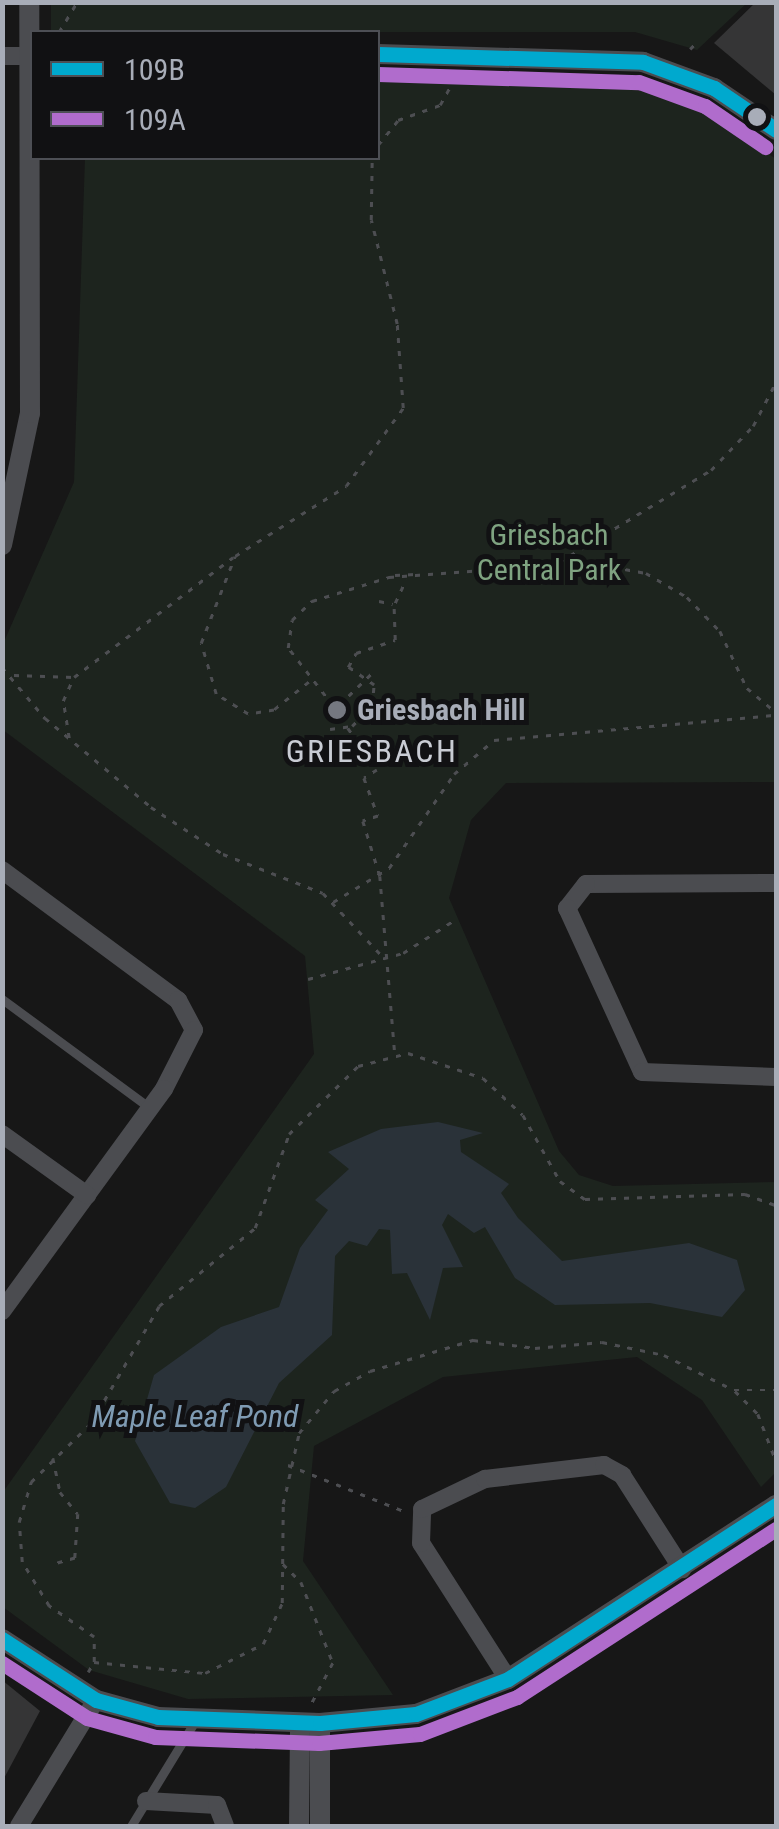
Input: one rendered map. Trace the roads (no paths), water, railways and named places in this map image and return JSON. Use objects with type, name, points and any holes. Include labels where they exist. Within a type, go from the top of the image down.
[{"type":"street","points":[[29,2],[30,30]]},
{"type":"street","points":[[380,54],[643,62],[714,88],[776,130]]},
{"type":"street","points":[[2,56],[30,56]]},
{"type":"street","points":[[2,546],[30,413],[31,160]]},
{"type":"street","points":[[2,870],[178,1000],[190,1020],[188,1054],[2,1311]]},
{"type":"street","points":[[776,883],[586,884],[567,908],[642,1072],[776,1077]]},
{"type":"street","points":[[2,1134],[87,1195]]},
{"type":"street","points":[[508,1678],[421,1543],[416,1516],[485,1479],[604,1466],[622,1475],[682,1569]]},
{"type":"street","points":[[2,1639],[96,1700],[196,1721],[310,1723],[416,1714],[508,1678],[776,1506]]},
{"type":"street","points":[[19,1826],[96,1700]]},
{"type":"street","points":[[300,1826],[310,1723]]},
{"type":"street","points":[[310,1723],[320,1826]]},
{"type":"street","points":[[146,1802],[217,1804],[225,1826]]},
{"type":"lane","points":[[2,999],[150,1108]]},
{"type":"lane","points":[[131,1826],[196,1721]]},
{"type":"water","name":"Maple Leaf Pond","points":[[438,1122],[483,1133],[460,1140],[461,1152],[509,1184],[501,1193],[518,1218],[562,1261],[689,1243],[737,1260],[745,1290],[722,1317],[650,1303],[555,1305],[515,1278],[485,1227],[474,1233],[448,1214],[442,1225],[463,1267],[443,1268],[430,1320],[407,1273],[392,1274],[390,1230],[379,1229],[367,1246],[349,1241],[335,1256],[332,1335],[279,1383],[226,1487],[195,1508],[170,1503],[135,1441],[154,1375],[221,1327],[279,1307],[300,1248],[328,1210],[315,1200],[349,1169],[328,1152],[381,1129]]},
{"type":"place","name":"Griesbach Hill","points":[[337,710]]},
{"type":"district","name":"GRIESBACH","points":[[372,751]]},
{"type":"park label","name":"Griesbach Central Park","points":[[549,552]]}]
